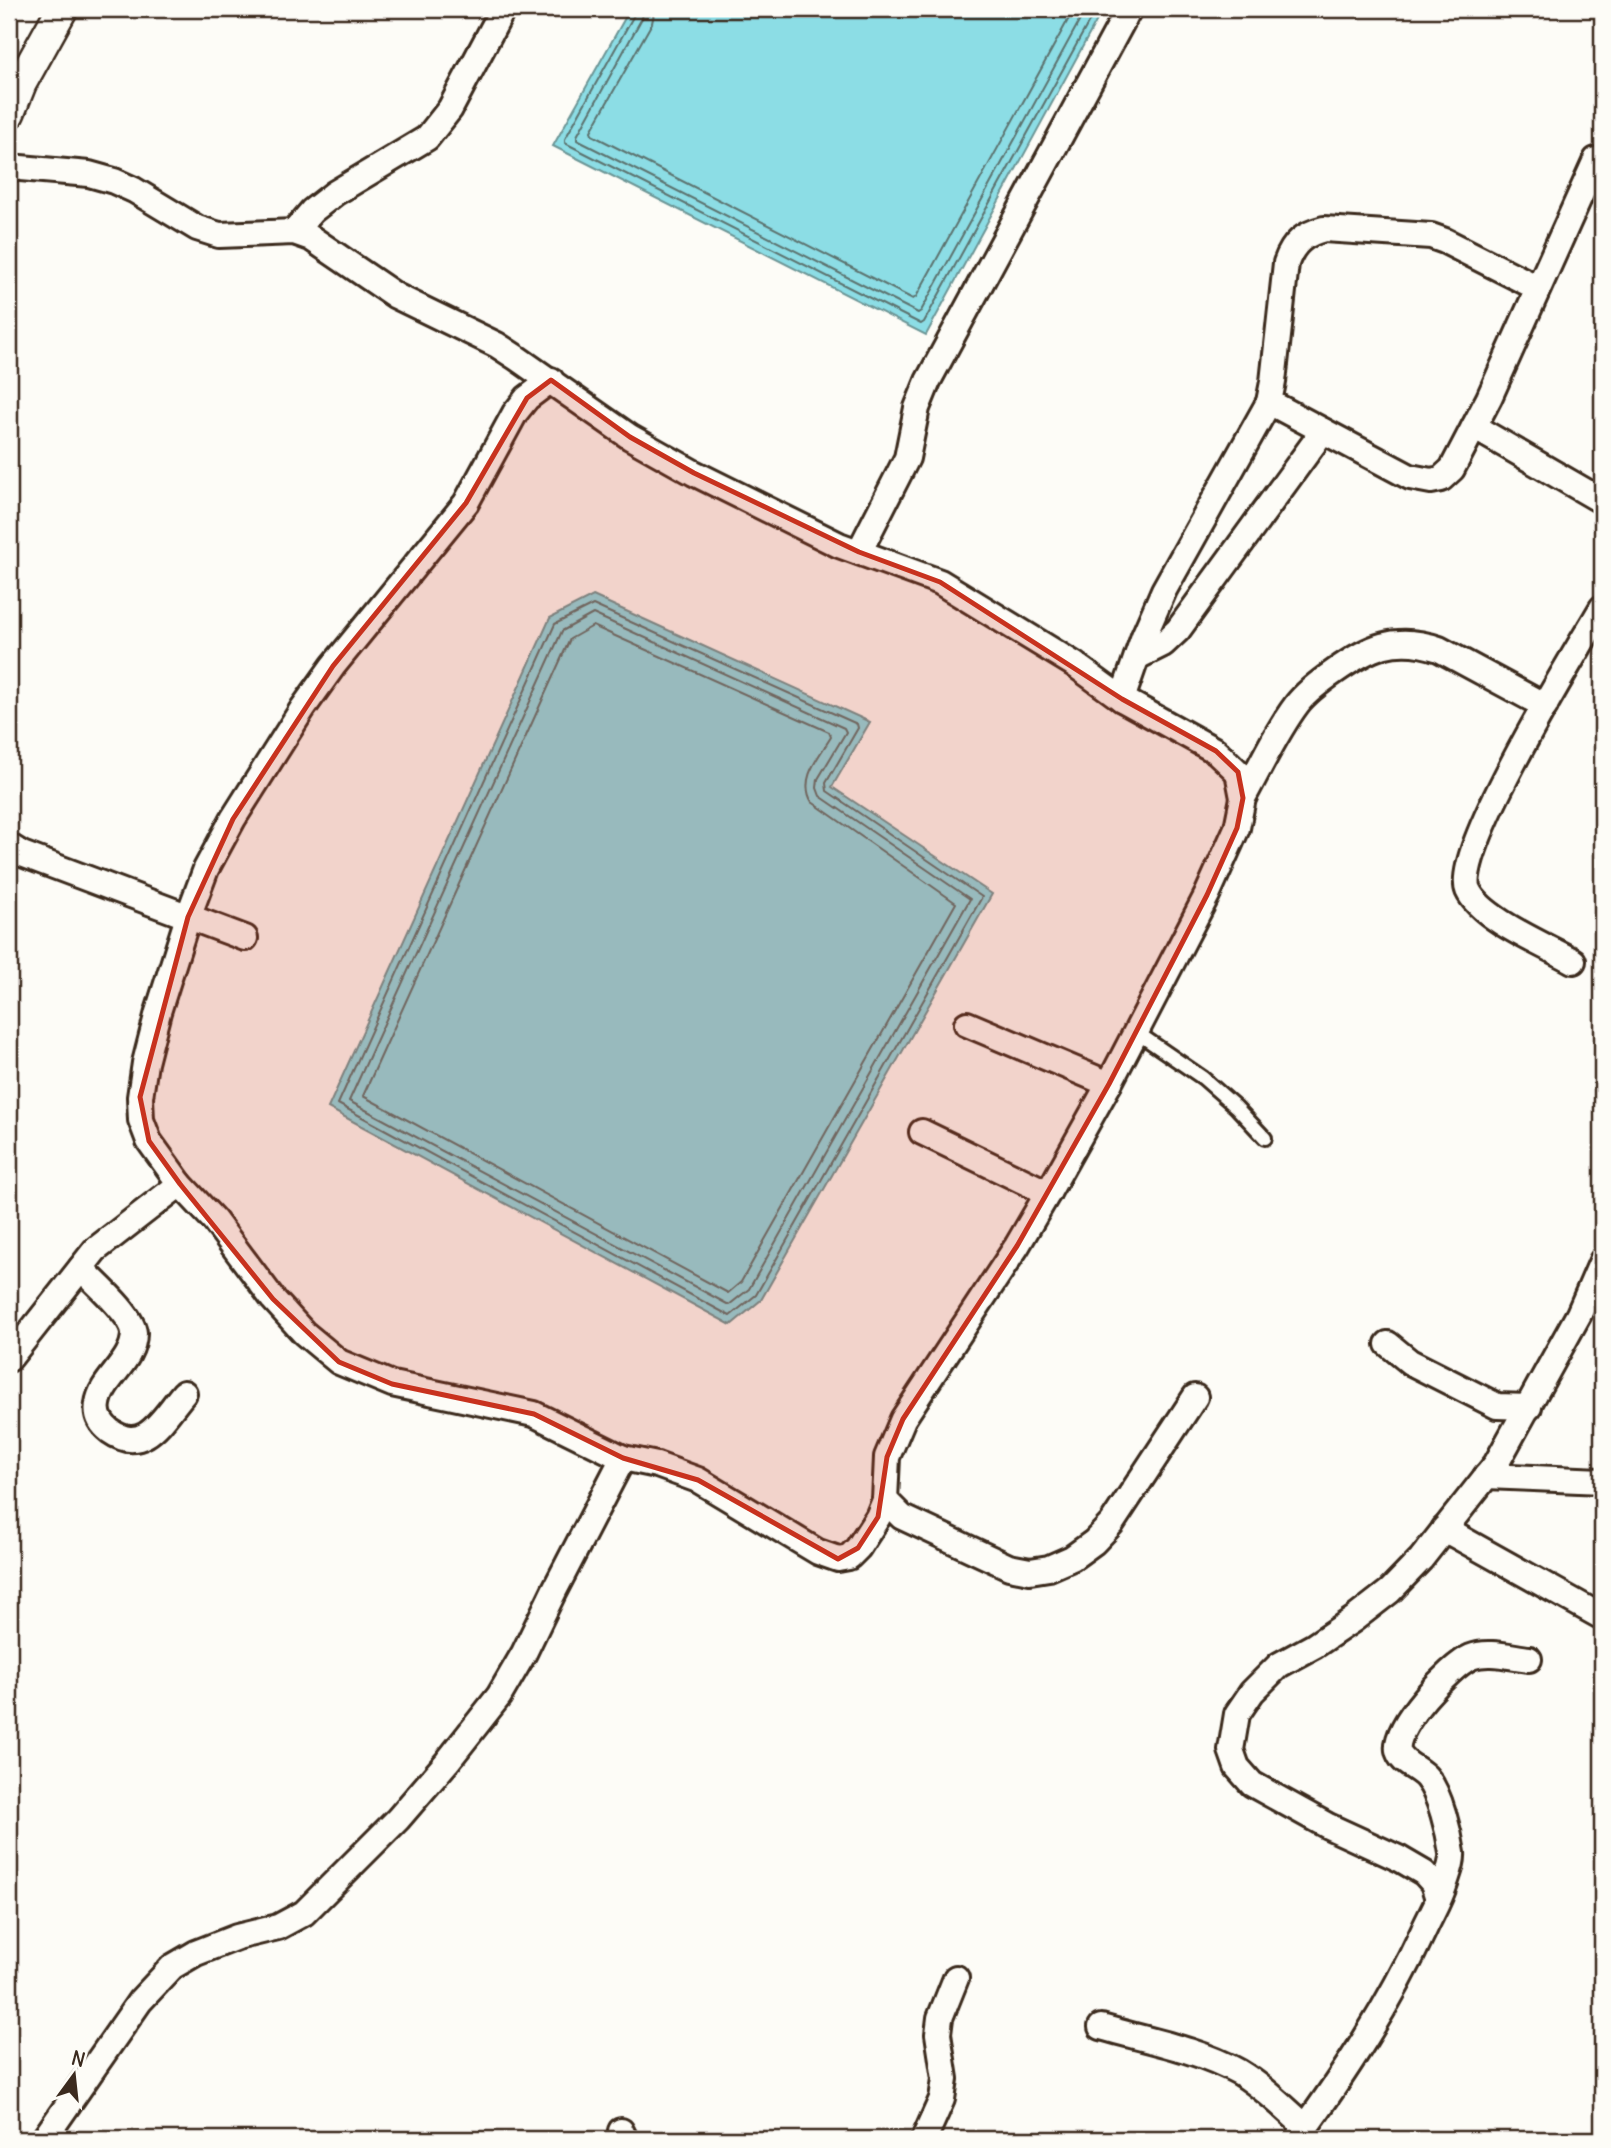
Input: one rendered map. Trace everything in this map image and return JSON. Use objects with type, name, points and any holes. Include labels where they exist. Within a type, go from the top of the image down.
[{"type":"street","points":[[9,113],[21,83],[62,9]]},
{"type":"street","points":[[294,232],[312,211],[335,193],[428,138],[450,109],[503,9]]},
{"type":"street","points":[[859,552],[907,458],[917,408],[928,381],[1129,9]]},
{"type":"street","points":[[1269,402],[1410,477],[1431,481],[1441,479],[1452,469],[1474,427],[1596,160]]},
{"type":"street","points":[[9,167],[89,174],[114,181],[197,228],[219,235],[294,232],[311,238],[396,296],[497,345],[630,437],[694,473],[839,545],[940,582],[1074,664],[1122,699],[1216,751],[1238,772],[1243,798]]},
{"type":"street","points":[[1122,699],[1164,590],[1269,402],[1286,263],[1291,249],[1310,233],[1324,229],[1431,236],[1538,288]]},
{"type":"street","points":[[551,380],[527,398],[515,413],[466,503],[333,666],[303,708],[233,819],[206,869],[158,1013],[145,1063],[140,1097],[141,1120],[149,1140],[180,1184],[214,1220],[273,1299],[304,1333],[339,1362],[393,1384],[534,1414],[623,1458],[657,1465],[698,1480],[818,1552],[838,1559],[849,1557],[858,1548],[878,1517],[885,1500],[887,1457],[903,1419],[1017,1246],[1109,1084],[1207,895],[1237,828],[1243,798],[1297,704],[1314,686],[1358,655],[1381,644],[1424,644],[1439,649],[1545,706]]},
{"type":"street","points":[[1474,427],[1602,501]]},
{"type":"street","points":[[1137,657],[1163,644],[1178,630],[1323,431]]},
{"type":"street","points":[[1573,961],[1489,916],[1466,888],[1466,871],[1504,781],[1545,706],[1595,636],[1602,608]]},
{"type":"street","points":[[9,846],[22,854],[245,938]]},
{"type":"street","points":[[967,1024],[1109,1084]]},
{"type":"street","points":[[922,1132],[1048,1193]]},
{"type":"street","points":[[9,1359],[94,1250],[180,1184]]},
{"type":"street","points":[[1438,1899],[1433,1883],[1424,1872],[1328,1826],[1252,1784],[1237,1767],[1231,1750],[1237,1714],[1252,1692],[1279,1665],[1314,1646],[1390,1591],[1421,1559],[1496,1464],[1579,1314],[1602,1261]]},
{"type":"street","points":[[81,1268],[130,1320],[134,1332],[126,1359],[99,1397],[99,1420],[119,1437],[134,1440],[146,1437],[184,1394]]},
{"type":"street","points":[[1388,1343],[1410,1362],[1497,1406],[1529,1407]]},
{"type":"street","points":[[885,1500],[902,1517],[1009,1567],[1030,1571],[1049,1568],[1072,1558],[1094,1542],[1112,1523],[1195,1397]]},
{"type":"street","points":[[44,2139],[140,2001],[172,1967],[196,1953],[237,1937],[278,1927],[304,1913],[398,1819],[447,1762],[499,1696],[524,1653],[623,1458]]},
{"type":"street","points":[[1486,1476],[1602,1481]]},
{"type":"street","points":[[1444,1529],[1602,1617]]},
{"type":"street","points":[[1101,2027],[1193,2053],[1238,2072],[1261,2088],[1301,2133],[1378,2020],[1444,1887],[1452,1855],[1437,1792],[1419,1769],[1400,1758],[1397,1748],[1400,1736],[1425,1697],[1455,1667],[1470,1657],[1482,1654],[1529,1659]]},
{"type":"street","points":[[924,2139],[942,2099],[945,2079],[937,2034],[940,2018],[956,1978]]},
{"type":"lane","points":[[1136,1032],[1203,1078],[1236,1107],[1265,1138]]},
{"type":"highlighted area","points":[[551,380],[630,437],[694,473],[859,552],[940,582],[1122,699],[1216,751],[1238,772],[1243,798],[1237,828],[1207,895],[1109,1084],[1017,1246],[903,1419],[887,1457],[878,1517],[858,1548],[838,1559],[698,1480],[623,1458],[534,1414],[392,1384],[339,1362],[273,1299],[180,1184],[149,1141],[140,1097],[188,917],[233,819],[333,666],[466,503],[527,398]]},
{"type":"water","points":[[630,9],[1103,9],[926,335],[553,146]]},
{"type":"water","points":[[593,596],[870,722],[832,787],[992,894],[761,1300],[731,1325],[328,1108],[550,618]]}]
